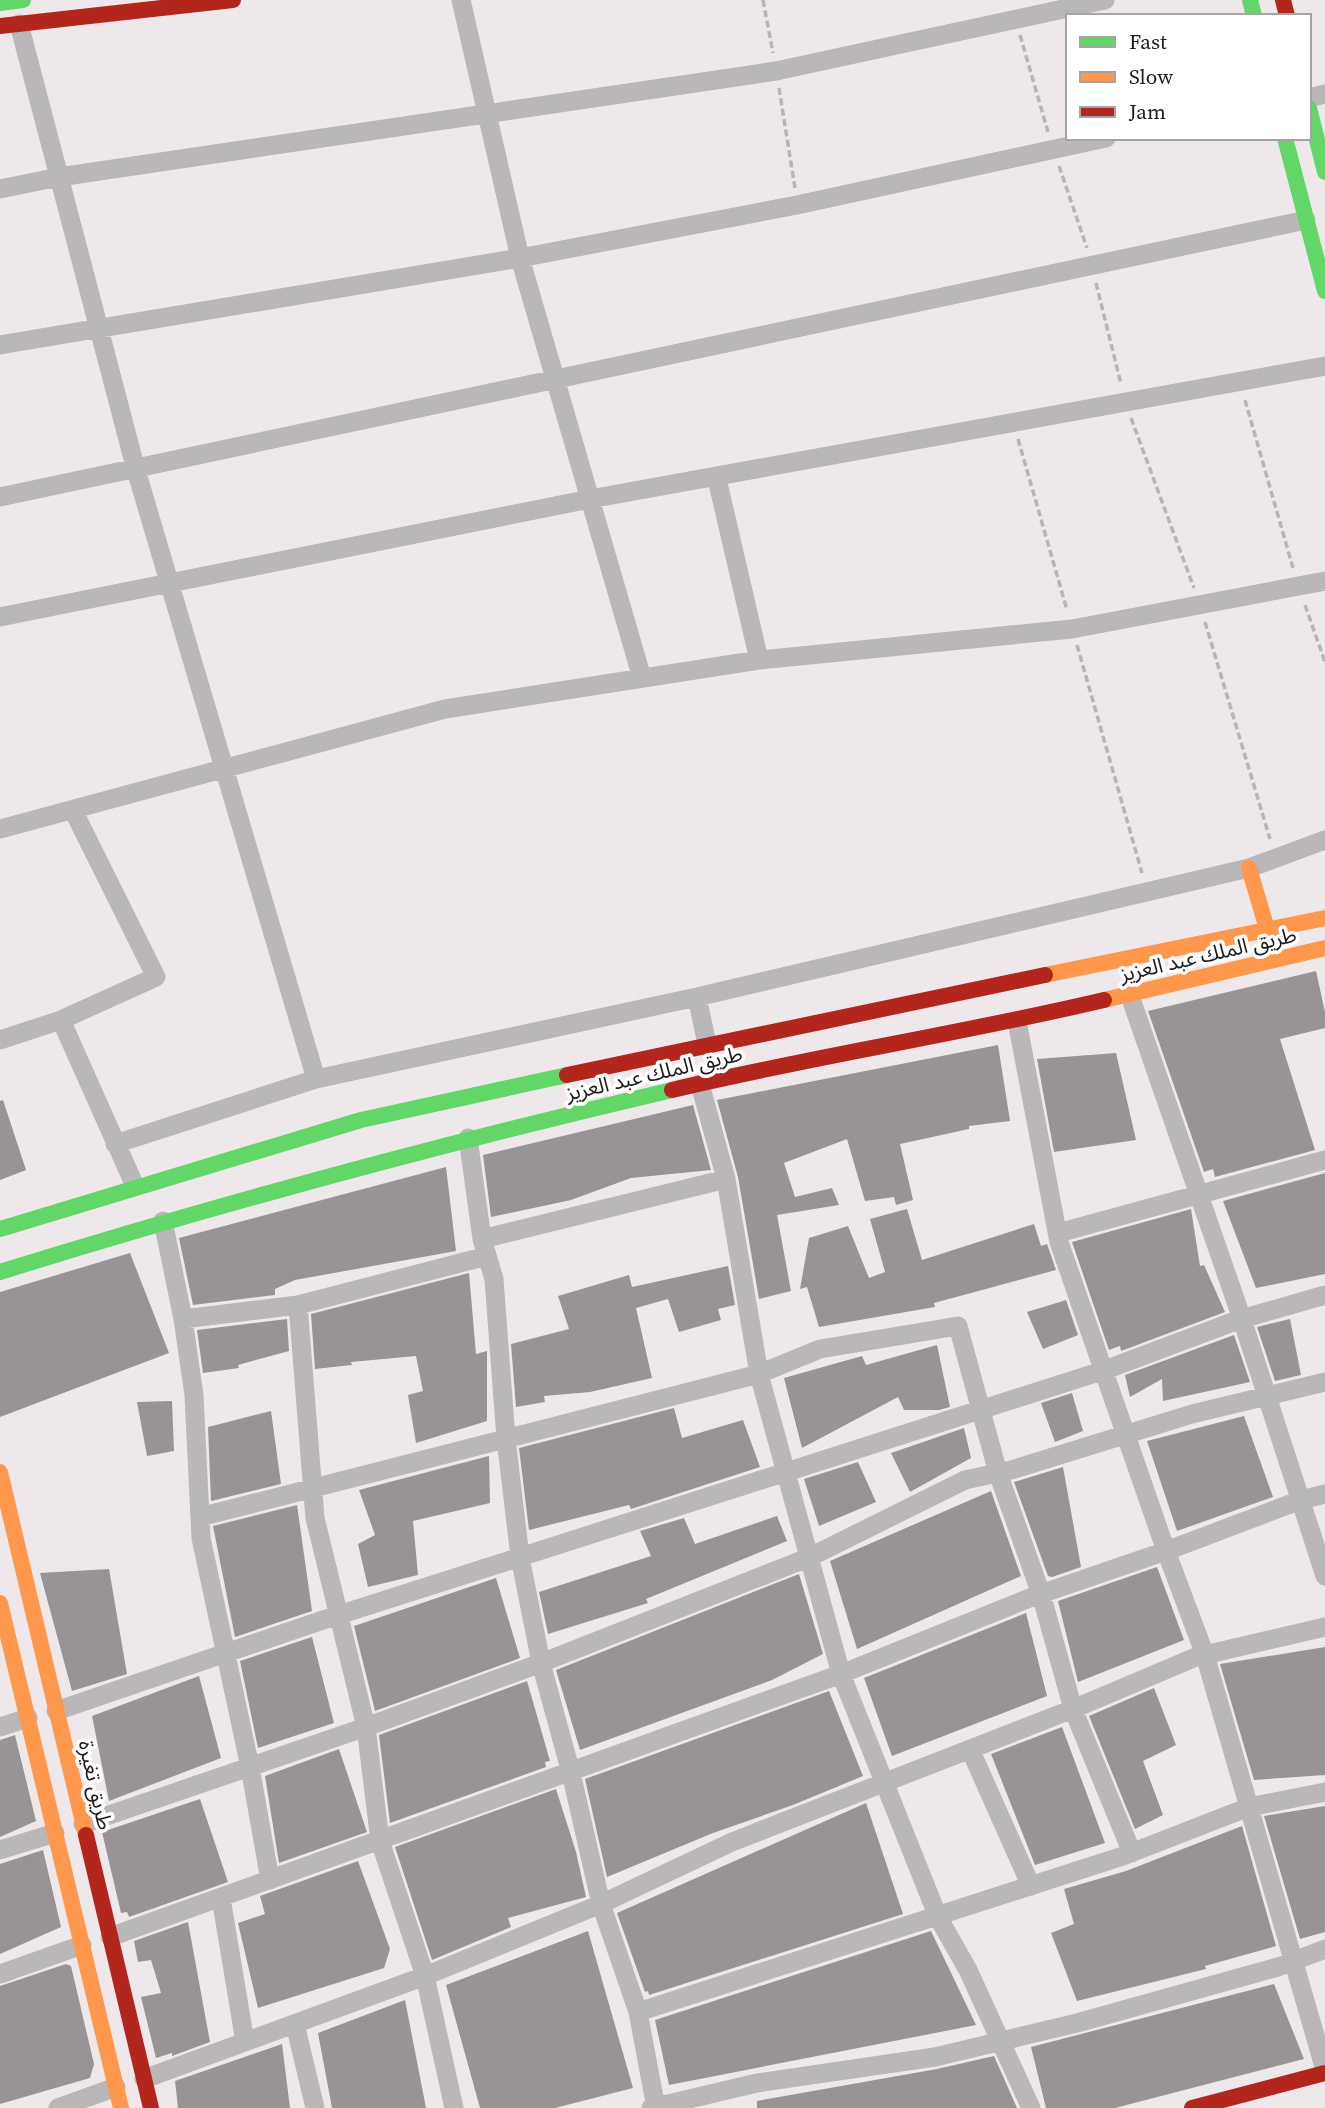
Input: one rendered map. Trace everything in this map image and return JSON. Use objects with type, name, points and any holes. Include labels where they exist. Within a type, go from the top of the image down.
[{"type":"main road","points":[[0,3],[23,0]]},
{"type":"main road","points":[[9,25],[233,0]]},
{"type":"main road","points":[[1311,116],[1325,172]]},
{"type":"main road","points":[[1286,140],[1325,291]]},
{"type":"main road","points":[[1249,868],[1267,929]]},
{"type":"main road","name":"طريق الملك عبد العزيز","points":[[0,1229],[135,1186],[361,1120],[707,1044],[1325,918]]},
{"type":"main road","name":"طريق الملك عبد العزيز","points":[[0,1272],[163,1221],[468,1138],[772,1066],[1017,1021],[1325,948]]},
{"type":"main road","name":"طريق تغيرة","points":[[0,1472],[151,2108]]},
{"type":"main road","points":[[0,1603],[121,2108]]},
{"type":"main road","points":[[1192,2108],[1219,2104],[1325,2071]]},
{"type":"street","points":[[461,0],[520,258],[642,678]]},
{"type":"street","points":[[0,188],[776,71],[1105,0]]},
{"type":"street","points":[[9,25],[59,177],[136,470],[316,1079]]},
{"type":"street","points":[[0,345],[520,258],[797,205],[1096,140]]},
{"type":"street","points":[[0,497],[1306,220]]},
{"type":"street","points":[[0,617],[171,585],[590,499],[1325,366]]},
{"type":"street","points":[[717,478],[759,660]]},
{"type":"street","points":[[0,829],[445,709],[759,660],[1072,629],[1201,607],[1325,581]]},
{"type":"street","points":[[0,1040],[61,1020],[156,977],[73,810]]},
{"type":"street","points":[[115,1144],[316,1079],[697,997],[1148,892],[1249,868],[1325,840]]},
{"type":"street","points":[[1129,993],[1242,1319],[1325,1576]]},
{"type":"street","points":[[697,997],[707,1044]]},
{"type":"street","points":[[61,1020],[135,1186]]},
{"type":"street","points":[[1017,1021],[1058,1233],[1166,1551],[1205,1655],[1325,2071]]},
{"type":"street","points":[[700,1084],[726,1179],[759,1374],[841,1674],[938,1917],[1001,2041],[1031,2108]]},
{"type":"street","points":[[468,1138],[485,1247],[494,1279],[506,1438],[520,1557],[541,1663],[572,1773],[601,1904],[638,2012],[654,2108],[757,2083],[935,2057],[1077,2023],[1325,1949]]},
{"type":"street","points":[[1058,1233],[1325,1160]]},
{"type":"street","points":[[183,1319],[298,1305],[485,1247],[726,1179]]},
{"type":"street","points":[[163,1221],[183,1319],[194,1395],[201,1538],[250,1767],[270,1880]]},
{"type":"street","points":[[56,1711],[337,1616],[1104,1370],[1242,1319],[1325,1295]]},
{"type":"street","points":[[298,1305],[314,1518],[366,1727],[380,1842],[425,1976],[454,2108]]},
{"type":"street","points":[[200,1517],[759,1374],[820,1349],[958,1326],[998,1473],[1041,1594],[1073,1709],[1132,1853]]},
{"type":"street","points":[[83,1824],[366,1727],[541,1663],[810,1557],[965,1480],[1325,1382]]},
{"type":"street","points":[[110,1937],[572,1773],[841,1674],[1041,1594],[1301,1500],[1325,1494]]},
{"type":"street","points":[[144,2079],[425,1976],[601,1904],[732,1842],[1205,1655],[1325,1627]]},
{"type":"street","points":[[0,1727],[28,1718]]},
{"type":"street","points":[[970,1749],[1031,1885]]},
{"type":"street","points":[[638,2012],[1132,1853],[1249,1807],[1325,1792]]},
{"type":"street","points":[[0,1850],[55,1833]]},
{"type":"street","points":[[222,1898],[245,2042]]},
{"type":"street","points":[[0,1974],[82,1945]]},
{"type":"street","points":[[295,2024],[315,2108]]},
{"type":"street","points":[[58,2108],[116,2087]]},
{"type":"path","points":[[763,0],[797,205]]},
{"type":"path","points":[[1016,19],[1054,150],[1092,265],[1125,402],[1201,607],[1275,858]]},
{"type":"path","points":[[1239,381],[1298,587],[1325,662]]},
{"type":"path","points":[[1013,422],[1148,892]]},
{"type":"building","points":[[1316,971],[1325,1012],[1325,1028],[1280,1039],[1315,1150],[1215,1177],[1213,1169],[1204,1172],[1148,1011]]},
{"type":"building","points":[[998,1045],[1010,1121],[969,1126],[969,1129],[900,1144],[913,1200],[896,1205],[894,1197],[865,1201],[847,1139],[784,1163],[795,1197],[832,1188],[839,1205],[777,1215],[791,1291],[759,1299],[738,1177],[717,1100]]},
{"type":"building","points":[[1116,1053],[1136,1140],[1054,1152],[1037,1059]]},
{"type":"building","points":[[3,1100],[26,1170],[0,1180],[0,1101]]},
{"type":"building","points":[[693,1105],[711,1170],[631,1178],[571,1200],[491,1217],[483,1155]]},
{"type":"building","points":[[446,1167],[456,1251],[295,1280],[275,1289],[275,1295],[193,1305],[179,1238]]},
{"type":"building","points":[[1325,1173],[1325,1274],[1256,1288],[1223,1201]]},
{"type":"building","points":[[907,1209],[922,1260],[1034,1224],[1041,1246],[1047,1244],[1056,1270],[934,1303],[935,1307],[819,1327],[807,1287],[800,1289],[809,1238],[848,1226],[869,1278],[885,1272],[870,1219]]},
{"type":"building","points":[[1191,1209],[1200,1266],[1204,1265],[1225,1312],[1121,1351],[1120,1346],[1109,1350],[1072,1242]]},
{"type":"building","points":[[130,1253],[169,1353],[0,1417],[0,1292]]},
{"type":"building","points":[[728,1266],[735,1305],[718,1309],[721,1320],[679,1332],[668,1299],[636,1308],[652,1378],[590,1392],[544,1396],[545,1402],[516,1407],[511,1344],[569,1329],[558,1296],[629,1275],[632,1287]]},
{"type":"building","points":[[469,1273],[476,1354],[487,1351],[487,1421],[416,1443],[408,1395],[423,1391],[416,1356],[351,1362],[352,1365],[315,1369],[311,1314]]},
{"type":"building","points":[[1066,1300],[1078,1335],[1043,1349],[1027,1312]]},
{"type":"building","points":[[287,1319],[289,1351],[238,1365],[239,1368],[203,1373],[197,1330]]},
{"type":"building","points":[[1290,1319],[1301,1375],[1275,1381],[1257,1327]]},
{"type":"building","points":[[1234,1335],[1250,1382],[1163,1401],[1162,1379],[1130,1397],[1125,1375]]},
{"type":"building","points":[[937,1345],[950,1407],[939,1410],[904,1410],[898,1397],[802,1448],[784,1378],[862,1356],[866,1365]]},
{"type":"building","points":[[1072,1393],[1083,1431],[1055,1442],[1041,1403]]},
{"type":"building","points":[[172,1401],[174,1451],[147,1456],[137,1402]]},
{"type":"building","points":[[674,1408],[682,1438],[743,1420],[760,1467],[631,1509],[629,1505],[529,1530],[519,1448]]},
{"type":"building","points":[[271,1411],[281,1484],[211,1501],[208,1427]]},
{"type":"building","points":[[1244,1416],[1273,1497],[1177,1531],[1147,1441]]},
{"type":"building","points":[[964,1428],[971,1458],[910,1492],[891,1453]]},
{"type":"building","points":[[489,1456],[490,1503],[413,1521],[418,1575],[368,1587],[358,1544],[375,1535],[359,1490]]},
{"type":"building","points":[[858,1462],[876,1502],[819,1526],[804,1479]]},
{"type":"building","points":[[1063,1467],[1081,1567],[1052,1577],[1048,1576],[1014,1482]]},
{"type":"building","points":[[991,1491],[1021,1576],[857,1649],[830,1561]]},
{"type":"building","points":[[297,1505],[312,1611],[235,1637],[213,1526]]},
{"type":"building","points":[[777,1516],[787,1541],[646,1599],[648,1603],[548,1634],[539,1592],[651,1556],[640,1531],[684,1518],[695,1544]]},
{"type":"building","points":[[1157,1567],[1184,1640],[1078,1682],[1058,1601]]},
{"type":"building","points":[[109,1569],[127,1674],[72,1691],[40,1573]]},
{"type":"building","points":[[799,1574],[823,1654],[772,1680],[580,1750],[556,1670]]},
{"type":"building","points":[[496,1578],[520,1658],[375,1711],[354,1626]]},
{"type":"building","points":[[1026,1613],[1047,1696],[892,1756],[864,1678]]},
{"type":"building","points":[[312,1637],[334,1723],[258,1748],[240,1661]]},
{"type":"building","points":[[1325,1647],[1325,1775],[1254,1780],[1220,1664]]},
{"type":"building","points":[[199,1676],[221,1758],[109,1801],[92,1716]]},
{"type":"building","points":[[527,1681],[550,1761],[545,1762],[546,1767],[390,1823],[379,1735]]},
{"type":"building","points":[[1154,1688],[1176,1745],[1143,1761],[1163,1815],[1135,1829],[1089,1716]]},
{"type":"building","points":[[829,1691],[863,1776],[607,1877],[585,1779]]},
{"type":"building","points":[[1062,1727],[1105,1843],[1035,1865],[991,1754]]},
{"type":"building","points":[[15,1735],[36,1821],[0,1837],[0,1740]]},
{"type":"building","points":[[339,1749],[367,1832],[279,1863],[265,1776]]},
{"type":"building","points":[[556,1789],[576,1852],[586,1897],[508,1918],[511,1927],[432,1960],[395,1847]]},
{"type":"building","points":[[200,1799],[228,1882],[129,1917],[127,1912],[121,1913],[102,1832]]},
{"type":"building","points":[[866,1803],[903,1914],[649,1995],[648,1991],[645,1992],[617,1913]]},
{"type":"building","points":[[1325,1806],[1325,1932],[1300,1939],[1264,1816]]},
{"type":"building","points":[[1242,1826],[1276,1946],[1205,1966],[1206,1969],[1077,2001],[1051,1933],[1074,1924],[1064,1889],[1126,1871]]},
{"type":"building","points":[[43,1850],[61,1927],[0,1954],[0,1864]]},
{"type":"building","points":[[358,1861],[390,1949],[384,1968],[258,2008],[238,1923],[265,1914],[260,1896]]},
{"type":"building","points":[[188,1922],[210,2042],[172,2056],[172,2053],[156,2058],[141,1997],[161,1993],[151,1960],[138,1962],[134,1941]]},
{"type":"building","points":[[588,1931],[633,2088],[555,2108],[480,2108],[446,1985]]},
{"type":"building","points":[[931,1931],[976,2025],[669,2085],[655,2020]]},
{"type":"building","points":[[66,1964],[71,1966],[94,2064],[90,2078],[0,2104],[0,1986]]},
{"type":"building","points":[[1274,1984],[1304,2059],[1115,2108],[1046,2108],[1031,2047]]},
{"type":"building","points":[[405,2000],[426,2108],[332,2108],[318,2033]]},
{"type":"building","points":[[282,2044],[290,2108],[178,2108],[175,2081]]},
{"type":"building","points":[[994,2056],[1017,2108],[757,2108],[757,2101],[937,2069]]},
{"type":"traffic: fast","points":[[0,3],[23,0]]},
{"type":"traffic: fast","points":[[1250,0],[1254,14]]},
{"type":"traffic: fast","points":[[1311,116],[1325,172]]},
{"type":"traffic: fast","points":[[1286,140],[1325,291]]},
{"type":"traffic: fast","points":[[0,1229],[361,1120],[567,1075]]},
{"type":"traffic: fast","points":[[0,1272],[334,1175],[672,1090]]},
{"type":"traffic: slow","points":[[1249,868],[1267,929]]},
{"type":"traffic: slow","points":[[1045,975],[1325,918]]},
{"type":"traffic: slow","points":[[1104,1000],[1325,948]]},
{"type":"traffic: slow","points":[[0,1472],[86,1835]]},
{"type":"traffic: slow","points":[[0,1603],[121,2108]]},
{"type":"traffic: jam","points":[[0,26],[233,0]]},
{"type":"traffic: jam","points":[[1283,0],[1286,14]]},
{"type":"traffic: jam","points":[[567,1075],[1045,975]]},
{"type":"traffic: jam","points":[[672,1090],[1104,1000]]},
{"type":"traffic: jam","points":[[86,1835],[151,2108]]},
{"type":"traffic: jam","points":[[1192,2108],[1325,2073]]}]
